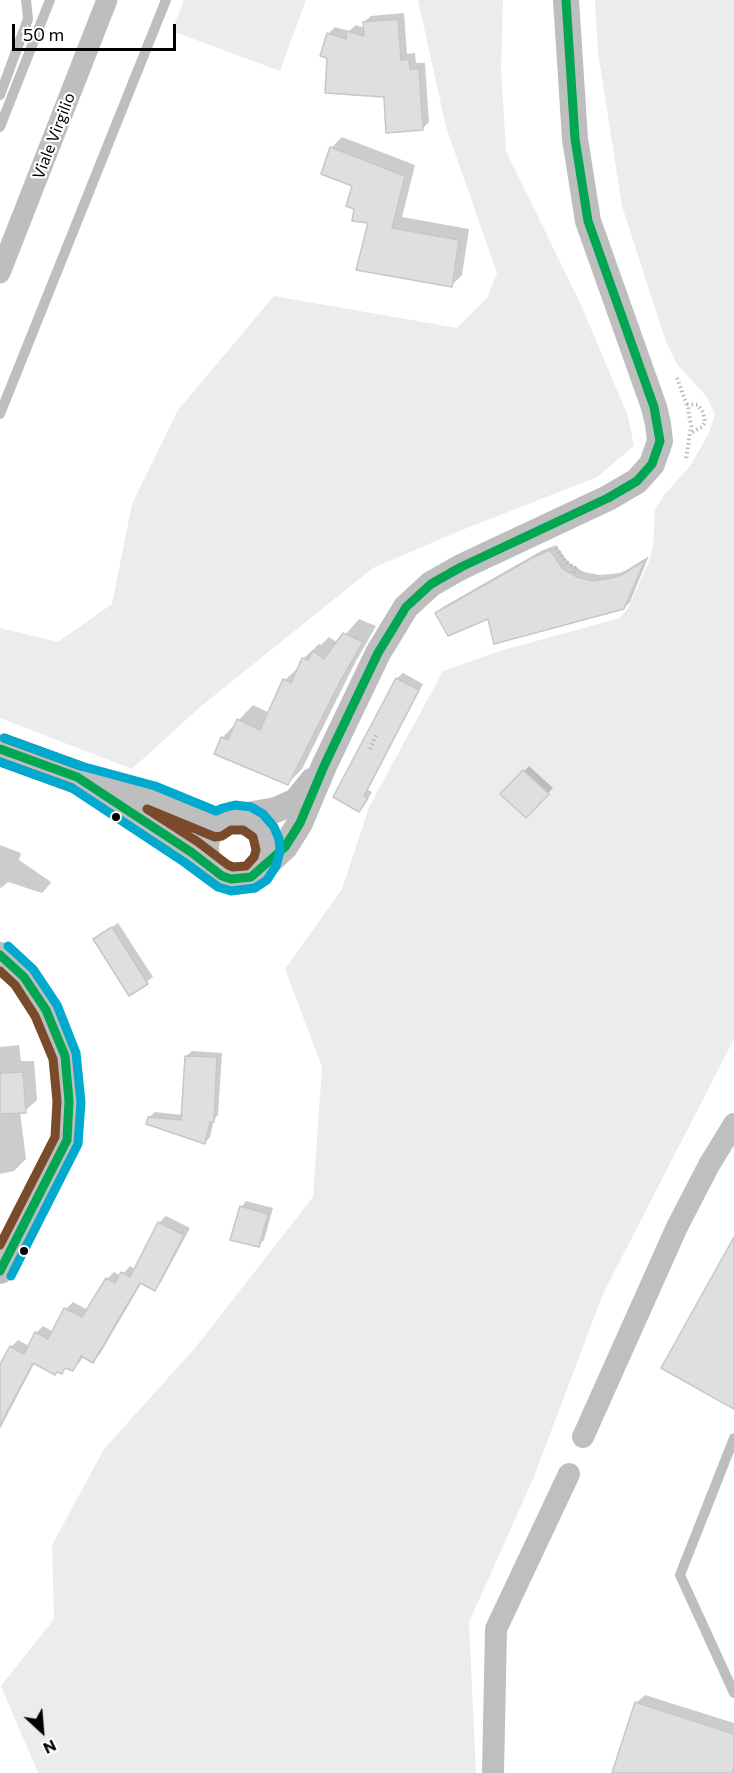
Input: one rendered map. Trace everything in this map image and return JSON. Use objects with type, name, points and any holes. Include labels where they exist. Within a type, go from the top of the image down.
[{"type":"street","name":"Viale Virgilio","points":[[0,273],[107,0]]},
{"type":"street","points":[[77,777],[191,852],[222,876],[231,879],[251,877],[285,847],[300,823],[324,766],[378,653],[406,607],[431,584],[461,567],[608,498],[636,480],[652,464],[660,441],[654,407],[588,220],[575,139],[566,0]]},
{"type":"street","points":[[0,749],[77,777],[226,821],[246,819],[256,823],[263,831],[268,851],[266,862],[259,871]]},
{"type":"street","points":[[214,869],[208,861],[206,851],[210,832],[226,821],[276,810],[296,801],[324,766]]},
{"type":"street","points":[[0,955],[24,977],[46,1010],[65,1056],[69,1101],[67,1140],[0,1271]]},
{"type":"lane","points":[[0,95],[28,18],[26,0]]},
{"type":"lane","points":[[0,127],[50,0]]},
{"type":"lane","points":[[0,414],[166,0]]},
{"type":"lane","points":[[734,1438],[680,1575],[734,1693]]},
{"type":"path","points":[[677,378],[687,404],[691,426],[686,459]]},
{"type":"path","points":[[687,404],[698,405],[703,412],[705,422],[702,427],[690,433]]},
{"type":"path","points":[[552,543],[565,561],[575,568],[573,574]]},
{"type":"path","points":[[370,749],[376,735]]},
{"type":"shaded area","points":[[184,0],[306,0],[280,71],[172,31]]},
{"type":"shaded area","points":[[418,0],[503,0],[501,70],[506,151],[581,305],[628,416],[634,446],[597,477],[373,568],[200,707],[132,769],[0,718],[0,628],[58,642],[112,604],[132,504],[178,410],[274,296],[457,328],[487,298],[497,273],[446,127]]},
{"type":"shaded area","points":[[595,0],[734,0],[734,1039],[603,1294],[533,1479],[469,1622],[476,1773],[38,1773],[1,1686],[54,1619],[52,1545],[104,1449],[195,1348],[313,1197],[322,1067],[285,969],[342,889],[369,807],[443,671],[500,651],[620,618],[628,608],[648,564],[653,548],[655,510],[664,495],[690,466],[709,433],[715,414],[706,396],[677,364],[666,342],[622,206],[598,52]]},
{"type":"building","points":[[398,19],[401,60],[409,59],[410,69],[419,69],[423,130],[386,133],[384,97],[325,93],[327,58],[320,56],[327,33],[346,39],[347,31],[364,36],[363,22]]},
{"type":"building","points":[[330,147],[405,176],[392,228],[459,240],[452,287],[356,270],[368,223],[352,221],[354,209],[346,206],[352,186],[321,174]]},
{"type":"building","points":[[550,550],[563,569],[577,577],[593,581],[623,574],[645,560],[624,609],[494,644],[488,619],[448,636],[435,613]]},
{"type":"building","points":[[343,633],[363,642],[341,680],[288,785],[214,754],[221,737],[228,740],[237,719],[260,730],[283,679],[291,683],[302,658],[308,660],[313,651],[324,659]]},
{"type":"building","points":[[396,678],[419,690],[364,796],[368,798],[359,812],[333,797]]},
{"type":"building","points":[[523,770],[549,794],[526,818],[500,794]]},
{"type":"building","points":[[112,927],[148,984],[129,996],[93,939]]},
{"type":"building","points":[[185,1056],[217,1057],[214,1122],[210,1122],[205,1144],[146,1124],[148,1117],[181,1120]]},
{"type":"building","points":[[23,1072],[26,1113],[0,1114],[0,1073]]},
{"type":"building","points":[[240,1206],[268,1214],[259,1247],[230,1240]]},
{"type":"building","points":[[158,1222],[184,1235],[155,1291],[140,1283],[93,1363],[81,1356],[73,1371],[65,1368],[62,1374],[57,1372],[55,1375],[33,1363],[0,1425],[0,1364],[10,1346],[24,1354],[35,1332],[48,1339],[64,1308],[82,1317],[106,1278],[115,1283],[121,1272],[130,1277]]},
{"type":"building","points":[[734,1237],[734,1409],[661,1368]]},
{"type":"building","points":[[635,1702],[734,1734],[732,1773],[612,1773]]},
{"type":"waterway","points":[[583,1437],[677,1227],[709,1165],[734,1124]]},
{"type":"waterway","points":[[493,1773],[496,1629],[569,1474]]},
{"type":"transit line","points":[[0,749],[77,777],[191,852],[222,876],[231,879],[251,877],[285,847],[300,823],[324,766],[378,653],[406,607],[431,584],[461,567],[608,498],[637,481],[652,464],[660,441],[654,407],[588,221],[575,139],[566,0]]},
{"type":"transit line","points":[[4,738],[81,766]]},
{"type":"transit line","points":[[0,762],[72,788],[218,887],[231,891],[255,888],[267,880],[276,866],[280,851],[279,839],[274,827],[263,814],[251,807],[235,805],[216,811],[155,786],[81,766],[4,738]]},
{"type":"transit line","points":[[0,762],[72,788]]},
{"type":"transit line","points":[[147,809],[215,837],[222,836],[231,830],[243,830],[253,837],[256,850],[254,857],[246,866],[228,865],[198,842],[147,809]]},
{"type":"transit line","points":[[8,946],[33,969],[57,1005],[76,1053],[81,1102],[78,1144],[11,1276]]},
{"type":"transit line","points":[[0,955],[24,977],[46,1010],[65,1056],[69,1101],[67,1140],[0,1271]]},
{"type":"transit line","points":[[0,971],[15,985],[35,1016],[53,1059],[57,1101],[55,1137],[0,1245]]}]
